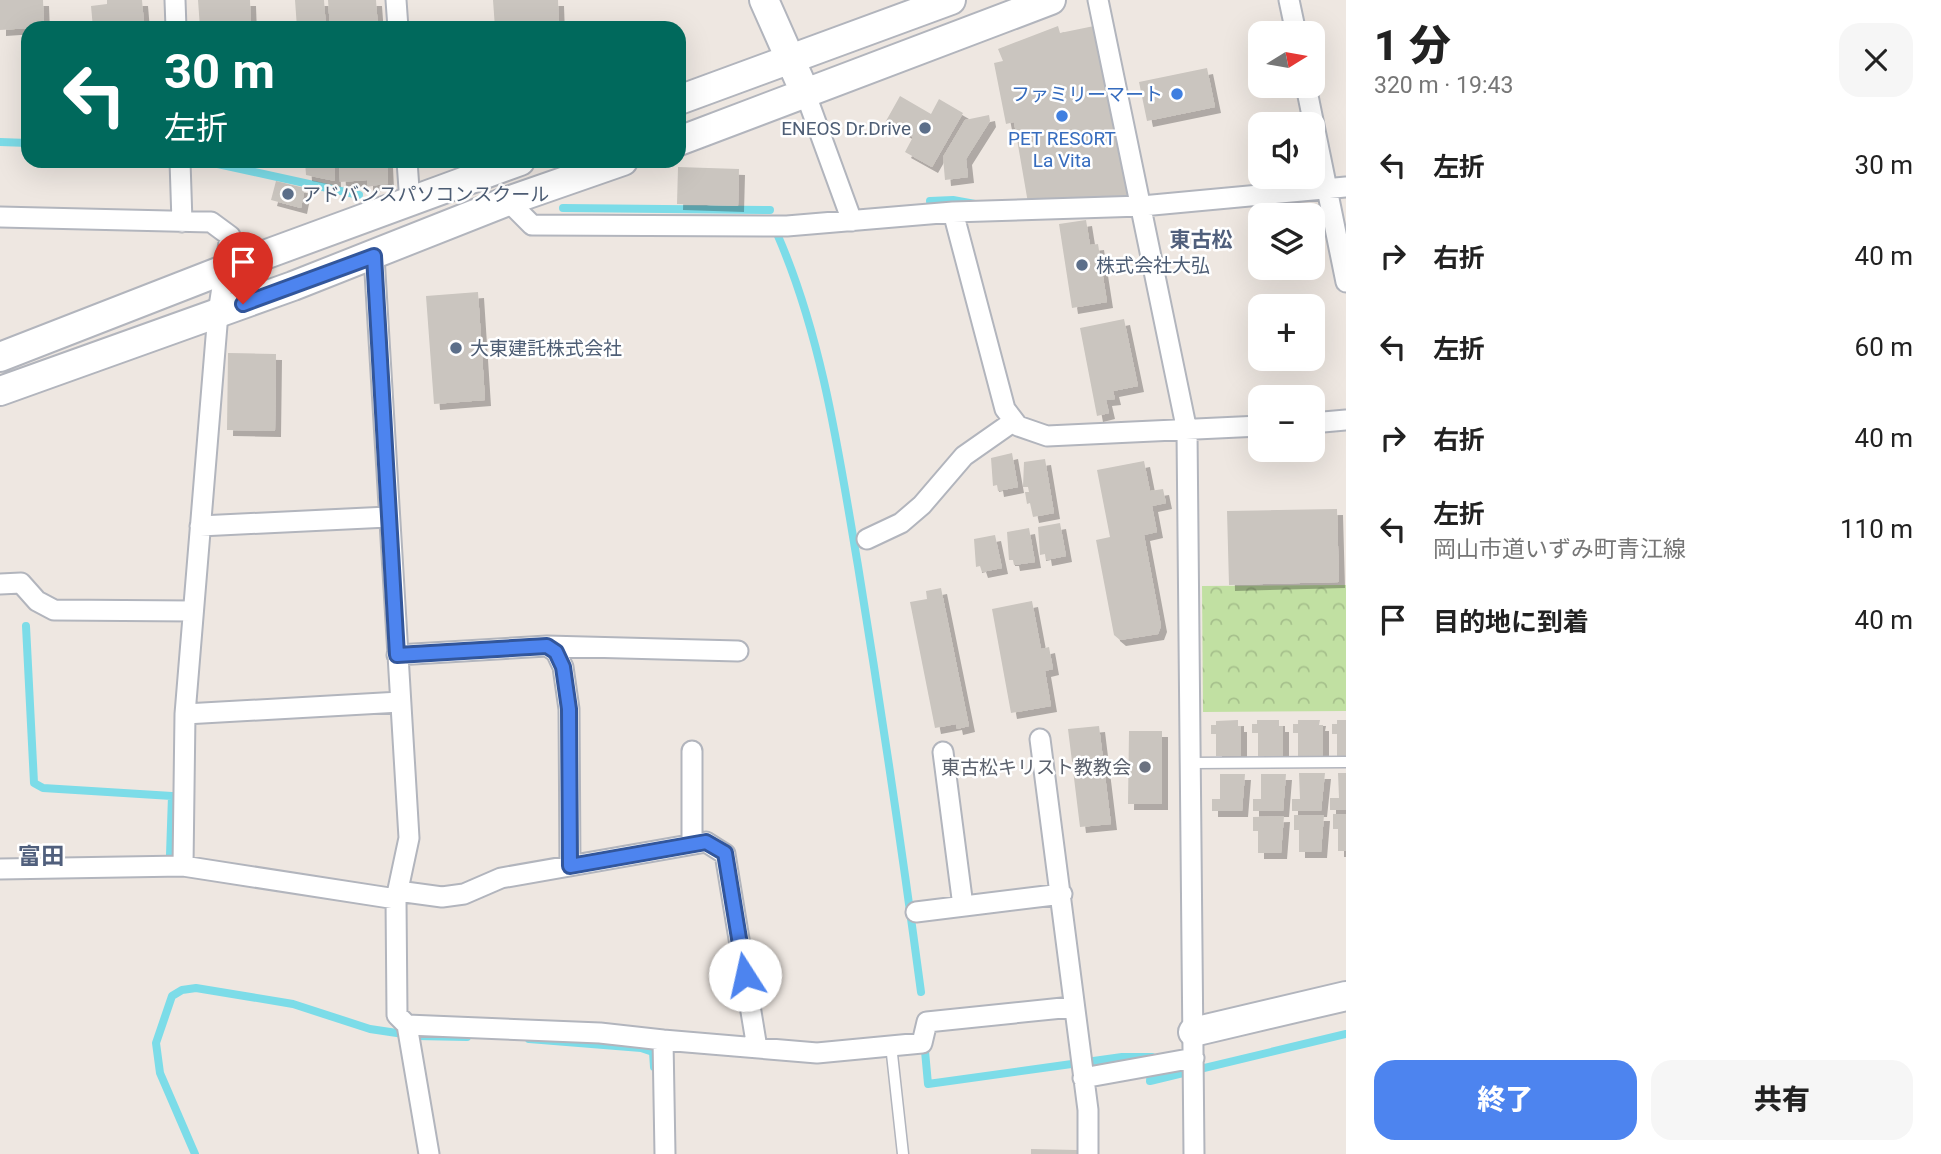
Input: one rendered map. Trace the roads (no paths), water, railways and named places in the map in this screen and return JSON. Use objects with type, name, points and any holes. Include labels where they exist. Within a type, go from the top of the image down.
[{"type":"street","points":[[175,0],[176,21]]},
{"type":"street","points":[[396,0],[398,21]]},
{"type":"street","points":[[764,0],[791,57],[852,220]]},
{"type":"street","points":[[686,97],[791,57],[903,9],[951,0]]},
{"type":"street","points":[[686,138],[1051,0]]},
{"type":"street","points":[[1098,0],[1187,430],[1194,1154]]},
{"type":"street","points":[[1289,0],[1293,21]]},
{"type":"street","points":[[1310,98],[1337,188],[1346,282]]},
{"type":"street","points":[[180,168],[182,222]]},
{"type":"street","points":[[408,168],[410,203]]},
{"type":"street","points":[[0,357],[226,269],[502,168]]},
{"type":"street","points":[[0,391],[374,256],[508,201],[603,168]]},
{"type":"street","points":[[508,201],[532,225],[787,226],[953,212],[1142,206],[1337,188]]},
{"type":"street","points":[[953,212],[1004,409],[1018,426],[1047,436],[1248,427]]},
{"type":"street","points":[[0,218],[211,222],[230,236],[218,313],[193,611],[186,714],[183,866]]},
{"type":"street","points":[[374,256],[409,838],[397,901],[397,1015],[407,1032],[429,1154]]},
{"type":"street","points":[[1325,422],[1346,420]]},
{"type":"street","points":[[867,539],[901,523],[922,505],[964,456],[1014,421]]},
{"type":"street","points":[[200,526],[388,517]]},
{"type":"street","points":[[0,584],[21,583],[37,601],[54,610],[193,611]]},
{"type":"street","points":[[397,655],[547,646],[738,651]]},
{"type":"street","points":[[547,646],[556,652],[563,667],[569,709],[570,866]]},
{"type":"street","points":[[186,714],[400,702]]},
{"type":"street","points":[[1040,739],[1062,894],[1072,1007],[1088,1110],[1088,1154]]},
{"type":"street","points":[[692,751],[692,844]]},
{"type":"street","points":[[943,752],[963,906]]},
{"type":"street","points":[[0,869],[183,866],[397,901],[464,894],[501,878],[706,842],[725,853],[757,1048]]},
{"type":"street","points":[[916,912],[1062,894]]},
{"type":"street","points":[[1082,1069],[1151,1065],[1194,1058],[1346,996]]},
{"type":"street","points":[[407,1032],[600,1033],[817,1053],[922,1043],[927,1022],[1072,1007]]},
{"type":"street","points":[[663,1040],[665,1154]]},
{"type":"lane","points":[[1191,763],[1346,762]]},
{"type":"lane","points":[[891,1045],[903,1154]]},
{"type":"waterway","points":[[0,142],[21,143]]},
{"type":"waterway","points":[[236,168],[359,195]]},
{"type":"waterway","points":[[930,201],[953,200],[975,204]]},
{"type":"waterway","points":[[563,208],[770,210]]},
{"type":"waterway","points":[[778,236],[807,316],[836,440],[875,672],[921,992]]},
{"type":"waterway","points":[[26,626],[34,783],[43,788],[172,796],[170,855]]},
{"type":"waterway","points":[[195,1154],[160,1073],[156,1043],[172,996],[182,990],[196,988],[293,1004],[370,1029],[417,1036],[467,1037]]},
{"type":"waterway","points":[[925,1051],[928,1084],[1122,1057],[1152,1057],[1150,1081],[1346,1034]]},
{"type":"waterway","points":[[529,1039],[641,1048],[653,1052],[654,1067]]},
{"type":"place","name":"ファミリーマート","points":[[1177,94]]},
{"type":"place","name":"PET RESORT La Vita","points":[[1062,116]]},
{"type":"place","name":"ENEOS Dr.Drive","points":[[925,128]]},
{"type":"place","name":"アドバンスパソコンスクール","points":[[288,194]]},
{"type":"place","name":"株式会社大弘","points":[[1082,265]]},
{"type":"place","name":"大東建託株式会社","points":[[456,348]]},
{"type":"place","name":"東古松キリスト教教会","points":[[1145,767]]},
{"type":"district","name":"東古松","points":[[1201,240]]},
{"type":"district","name":"富田","points":[[41,856]]}]
